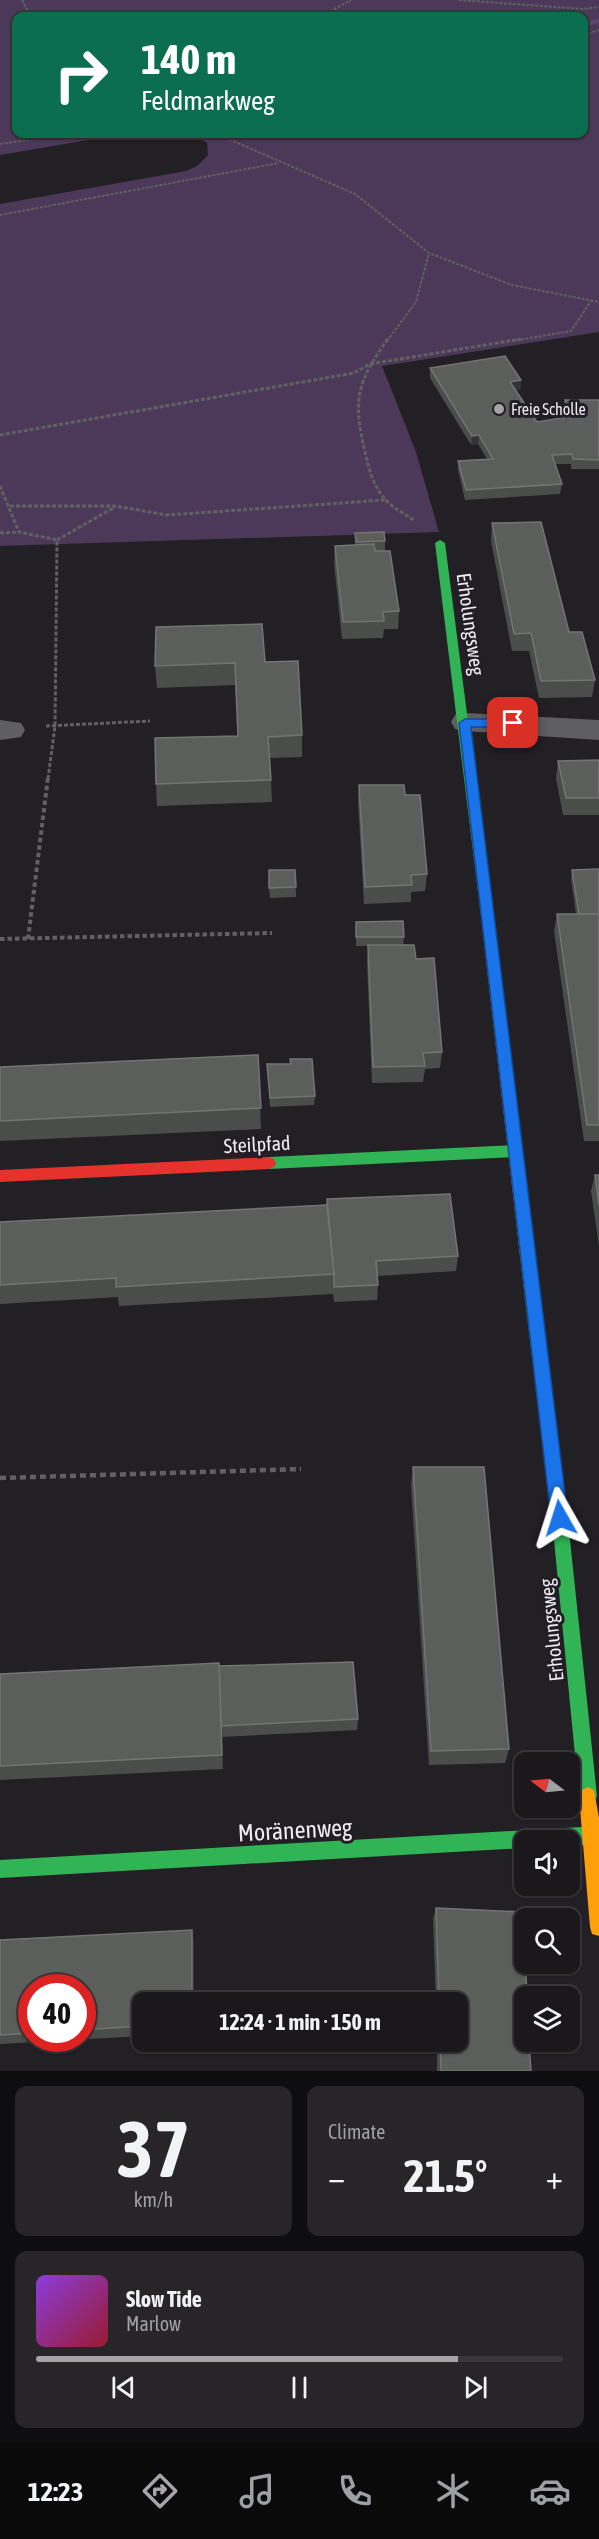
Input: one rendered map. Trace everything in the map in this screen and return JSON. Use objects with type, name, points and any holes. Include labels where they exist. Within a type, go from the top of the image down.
[{"type":"street","name":"Erholungsweg","points":[[440,543],[465,723],[553,1450],[596,1835],[599,1927]]},
{"type":"street","points":[[465,723],[493,722],[599,730]]},
{"type":"street","name":"Steilpfad","points":[[0,1176],[515,1150]]},
{"type":"street","name":"Moränenweg","points":[[0,1869],[596,1835]]},
{"type":"path","points":[[329,12],[351,0]]},
{"type":"path","points":[[459,0],[583,9],[599,7]]},
{"type":"path","points":[[0,144],[40,138]]},
{"type":"path","points":[[226,138],[355,194],[429,252],[512,285],[599,302]]},
{"type":"path","points":[[0,216],[280,163]]},
{"type":"path","points":[[429,252],[416,302],[370,364],[360,391],[357,417],[370,476],[385,500],[432,532],[440,543]]},
{"type":"path","points":[[0,435],[354,373],[370,364],[571,331],[591,301]]},
{"type":"path","points":[[0,486],[19,532]]},
{"type":"path","points":[[10,506],[115,506],[167,515],[385,500]]},
{"type":"path","points":[[0,533],[19,532],[57,540],[115,506]]},
{"type":"path","points":[[28,939],[55,726],[57,540]]},
{"type":"path","points":[[55,726],[150,721]]},
{"type":"path","points":[[0,939],[272,933]]},
{"type":"path","points":[[0,1478],[301,1469]]},
{"type":"shaded area","points":[[0,0],[599,0],[599,332],[382,366],[416,452],[439,532],[0,546],[0,204],[186,171],[197,166],[208,155],[207,143],[199,138],[588,138],[588,12],[12,12],[12,138],[100,138],[0,155]]},
{"type":"building","points":[[505,356],[521,380],[510,382],[537,422],[568,417],[565,400],[599,400],[599,460],[573,459],[572,454],[552,455],[562,484],[466,490],[458,461],[493,459],[479,435],[472,436],[430,368]]},
{"type":"building","points":[[541,522],[569,632],[582,632],[595,680],[541,681],[531,633],[514,634],[492,523]]},
{"type":"building","points":[[384,532],[385,541],[356,542],[355,533]]},
{"type":"building","points":[[374,544],[375,551],[390,551],[399,611],[383,612],[384,621],[343,622],[335,546]]},
{"type":"building","points":[[262,624],[265,662],[298,661],[302,735],[268,737],[271,780],[156,784],[155,738],[238,736],[235,663],[155,666],[156,627]]},
{"type":"building","points":[[599,760],[599,798],[566,798],[558,761]]},
{"type":"building","points":[[359,785],[404,785],[405,795],[420,795],[427,874],[411,875],[412,885],[365,887]]},
{"type":"building","points":[[599,869],[599,914],[579,914],[572,870]]},
{"type":"building","points":[[269,870],[295,870],[296,887],[269,888]]},
{"type":"building","points":[[557,914],[599,914],[599,1125],[587,1125]]},
{"type":"building","points":[[403,921],[404,937],[356,937],[356,922]]},
{"type":"building","points":[[368,945],[414,945],[416,959],[434,958],[442,1052],[423,1053],[425,1066],[373,1067]]},
{"type":"building","points":[[258,1055],[261,1108],[0,1121],[0,1067]]},
{"type":"building","points":[[290,1059],[312,1059],[315,1096],[270,1098],[267,1064],[291,1064]]},
{"type":"building","points":[[595,1175],[599,1175],[599,1205]]},
{"type":"building","points":[[450,1194],[458,1256],[376,1261],[378,1285],[334,1287],[327,1199]]},
{"type":"building","points":[[327,1205],[334,1274],[116,1287],[116,1278],[0,1285],[0,1222]]},
{"type":"building","points":[[413,1467],[484,1467],[509,1749],[431,1751]]},
{"type":"building","points":[[353,1662],[358,1719],[221,1726],[219,1666]]},
{"type":"building","points":[[219,1663],[222,1755],[0,1766],[0,1674]]},
{"type":"building","points":[[436,1908],[514,1912],[514,1974],[526,1974],[527,1986],[514,1986],[514,2052],[530,2052],[531,2071],[441,2071],[440,2052],[468,2052],[468,1992],[439,1992]]},
{"type":"building","points":[[192,1930],[192,1992],[132,1992],[132,2027],[96,2029],[96,1974],[18,1974],[18,2034],[0,2035],[0,1940]]},
{"type":"waterway","points":[[588,24],[599,21]]},
{"type":"traffic: fast","points":[[440,543],[488,924]]},
{"type":"traffic: fast","points":[[269,1163],[515,1151]]},
{"type":"traffic: fast","points":[[532,1290],[562,1540],[588,1796]]},
{"type":"traffic: fast","points":[[0,1869],[599,1835]]},
{"type":"traffic: slow","points":[[488,924],[532,1290]]},
{"type":"traffic: slow","points":[[588,1796],[599,1927]]},
{"type":"traffic: jam","points":[[0,1176],[269,1163]]},
{"type":"place","name":"Freie Scholle","points":[[499,409]]},
{"type":"route","points":[[513,723],[465,723],[560,1518]]}]
